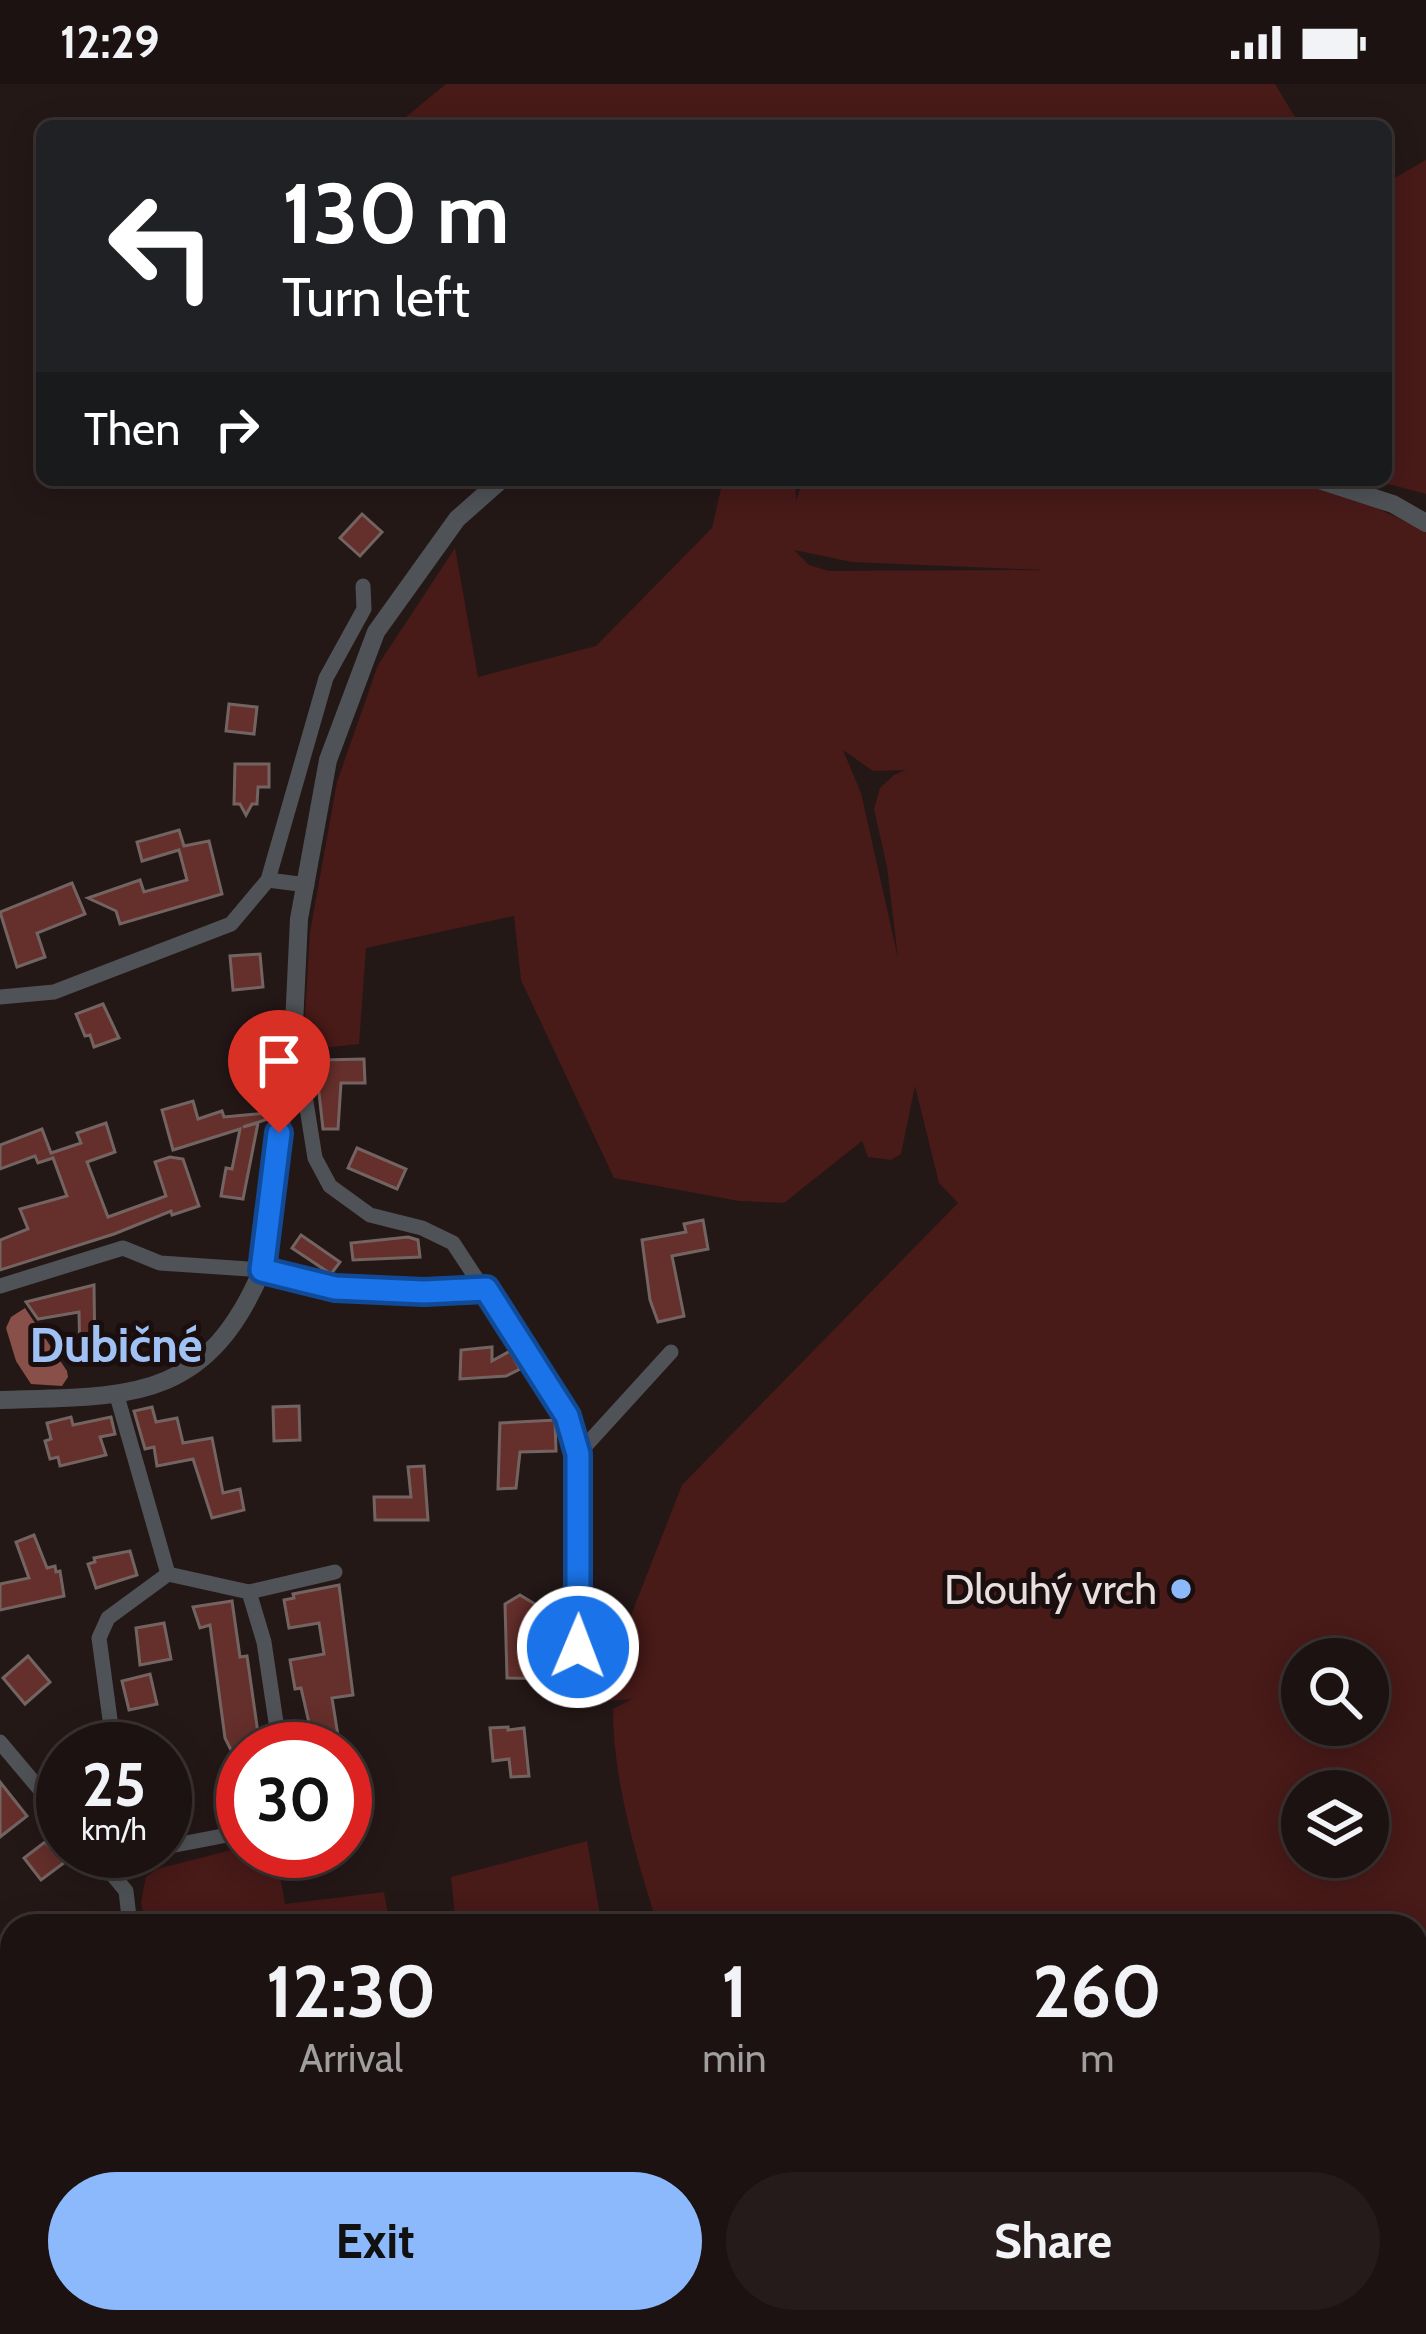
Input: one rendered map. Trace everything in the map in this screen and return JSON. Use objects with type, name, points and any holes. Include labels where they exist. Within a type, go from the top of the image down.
[{"type":"street","points":[[0,1400],[117,1396],[155,1388],[210,1355],[247,1306],[262,1270],[294,1025],[299,919],[328,760],[376,632],[458,519],[494,486]]},
{"type":"street","points":[[1337,486],[1393,504],[1426,523]]},
{"type":"street","points":[[0,997],[54,992],[231,924],[268,880],[326,679],[364,609],[363,586]]},
{"type":"street","points":[[268,880],[307,885]]},
{"type":"street","points":[[294,1025],[315,1158],[330,1186],[370,1215],[422,1228],[453,1243],[567,1416],[578,1454],[577,1688]]},
{"type":"street","points":[[0,1286],[123,1248],[160,1263],[262,1270],[335,1288],[486,1289]]},
{"type":"street","points":[[578,1454],[671,1352]]},
{"type":"street","points":[[117,1396],[168,1574]]},
{"type":"street","points":[[110,1722],[99,1638],[108,1618],[168,1574],[249,1592],[335,1572]]},
{"type":"street","points":[[249,1592],[264,1642],[276,1722]]},
{"type":"street","points":[[0,1742],[36,1785]]},
{"type":"street","points":[[116,1878],[126,1891],[129,1914]]},
{"type":"shaded area","points":[[446,84],[1275,84],[1297,120],[402,120]]},
{"type":"shaded area","points":[[1426,160],[1426,494],[1392,485],[1392,180]]},
{"type":"shaded area","points":[[722,486],[795,486],[796,501],[801,486],[1321,486],[1426,531],[1426,1914],[654,1914],[621,1791],[614,1736],[613,1709],[632,1699],[597,1702],[682,1485],[958,1203],[939,1183],[915,1086],[901,1154],[891,1160],[868,1157],[862,1141],[784,1203],[739,1201],[614,1178],[521,980],[514,916],[366,948],[359,1044],[303,1050],[310,932],[337,782],[378,665],[455,548],[478,677],[596,646],[712,528]],"holes":[[[794,550],[852,562],[1043,570],[829,571],[809,565]],[[843,750],[873,771],[906,770],[880,788],[874,809],[887,867],[898,958],[861,793]]]},
{"type":"shaded area","points":[[25,1308],[67,1371],[62,1386],[31,1384],[16,1361],[6,1328],[11,1317]]},
{"type":"shaded area","points":[[587,1841],[600,1914],[455,1914],[451,1877]]},
{"type":"shaded area","points":[[216,1854],[216,1878],[281,1878],[285,1904],[384,1892],[388,1914],[144,1914],[146,1878],[192,1878],[192,1860]]},
{"type":"building","points":[[362,514],[382,532],[360,556],[340,538]]},
{"type":"building","points":[[229,704],[257,707],[254,734],[226,731]]},
{"type":"building","points":[[235,764],[269,764],[269,787],[258,787],[257,804],[246,815],[240,804],[234,804]]},
{"type":"building","points":[[179,830],[184,846],[209,841],[222,894],[120,924],[116,911],[88,898],[140,880],[144,892],[187,880],[179,850],[142,861],[137,842]]},
{"type":"building","points":[[72,883],[85,914],[37,933],[45,957],[17,967],[0,912]]},
{"type":"building","points":[[260,954],[263,987],[233,990],[230,956]]},
{"type":"building","points":[[103,1004],[119,1038],[94,1047],[76,1014]]},
{"type":"building","points":[[364,1059],[365,1083],[341,1083],[338,1129],[323,1129],[318,1084],[322,1060]]},
{"type":"building","points":[[193,1101],[198,1119],[222,1111],[224,1117],[267,1113],[268,1119],[243,1127],[258,1123],[243,1199],[221,1196],[240,1129],[173,1150],[162,1110]]},
{"type":"building","points":[[106,1123],[115,1152],[87,1162],[108,1217],[166,1196],[155,1162],[170,1157],[183,1159],[199,1206],[172,1215],[171,1211],[0,1270],[0,1240],[28,1229],[20,1209],[67,1196],[53,1158],[38,1163],[35,1156],[0,1169],[0,1145],[42,1129],[51,1153],[81,1143],[77,1133]]},
{"type":"building","points":[[357,1148],[406,1169],[397,1189],[348,1168]]},
{"type":"building","points":[[703,1220],[708,1249],[672,1256],[684,1316],[658,1322],[650,1300],[642,1240],[686,1232],[684,1224]]},
{"type":"building","points":[[301,1235],[340,1262],[331,1274],[292,1248]]},
{"type":"building","points":[[418,1240],[420,1257],[353,1260],[351,1243]]},
{"type":"building","points":[[94,1285],[95,1360],[80,1361],[79,1312],[38,1319],[26,1302]]},
{"type":"building","points":[[492,1347],[492,1361],[510,1351],[520,1369],[506,1376],[460,1379],[461,1350]]},
{"type":"building","points":[[299,1406],[300,1440],[274,1441],[273,1407]]},
{"type":"building","points":[[152,1407],[156,1422],[177,1418],[183,1443],[212,1438],[223,1493],[240,1489],[244,1510],[212,1518],[193,1459],[157,1466],[154,1447],[145,1449],[134,1411]]},
{"type":"building","points":[[71,1417],[73,1425],[111,1417],[115,1434],[100,1437],[106,1455],[60,1466],[58,1457],[50,1459],[47,1423]]},
{"type":"building","points":[[555,1420],[556,1451],[520,1452],[516,1488],[498,1489],[500,1423]]},
{"type":"building","points":[[424,1466],[428,1520],[375,1520],[374,1497],[411,1497],[408,1467]]},
{"type":"building","points":[[34,1535],[47,1568],[55,1566],[60,1571],[64,1596],[0,1610],[0,1584],[29,1578],[16,1542]]},
{"type":"building","points":[[130,1551],[137,1575],[96,1588],[88,1564],[94,1558]]},
{"type":"building","points":[[339,1585],[353,1695],[332,1698],[336,1722],[309,1722],[301,1688],[295,1689],[290,1660],[324,1654],[319,1623],[289,1628],[284,1600],[294,1598],[293,1594]]},
{"type":"building","points":[[520,1595],[535,1604],[535,1623],[561,1623],[560,1679],[507,1678],[505,1604]]},
{"type":"building","points":[[232,1601],[240,1657],[247,1656],[256,1722],[223,1722],[210,1625],[200,1628],[193,1607]]},
{"type":"building","points":[[164,1623],[171,1659],[140,1665],[136,1628]]},
{"type":"building","points":[[28,1656],[50,1682],[25,1704],[3,1678]]},
{"type":"building","points":[[150,1674],[157,1704],[129,1710],[122,1681]]},
{"type":"building","points":[[490,1728],[524,1728],[529,1776],[511,1777],[509,1759],[493,1761]]},
{"type":"building","points":[[0,1782],[27,1816],[0,1837]]},
{"type":"building","points":[[36,1849],[36,1874],[24,1858]]},
{"type":"place","name":"Dlouhý vrch","points":[[1181,1589]]},
{"type":"district","name":"Dubičné","points":[[116,1345]]},
{"type":"route","points":[[279,1133],[262,1270],[335,1288],[486,1289],[567,1416],[578,1454],[578,1647]]}]
